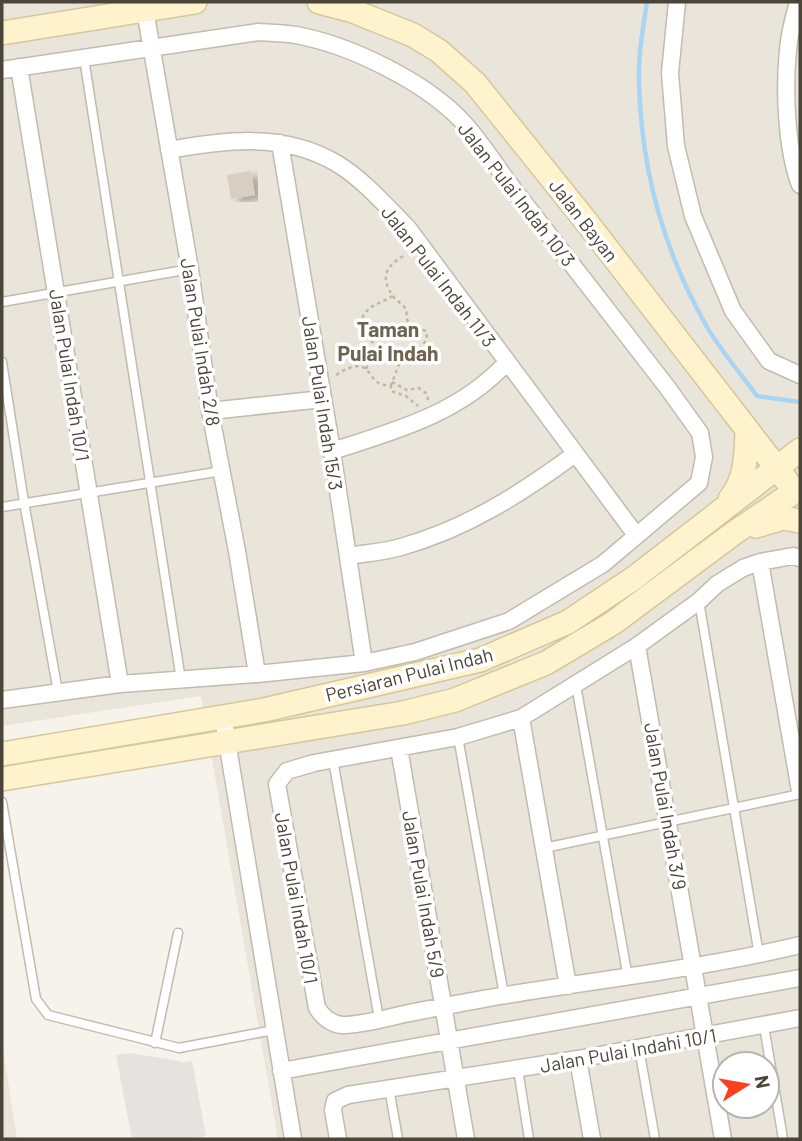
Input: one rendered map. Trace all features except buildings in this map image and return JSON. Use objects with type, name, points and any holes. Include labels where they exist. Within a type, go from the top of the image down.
[{"type":"main road","points":[[2,33],[195,2]]},
{"type":"main road","name":"Jalan Bayan","points":[[319,2],[353,11],[413,35],[439,51],[475,83],[578,210],[747,432],[798,493]]},
{"type":"main road","points":[[717,515],[737,489],[744,474],[747,432],[777,446],[800,448]]},
{"type":"main road","name":"Persiaran Pulai Indah","points":[[2,754],[223,717],[480,660],[568,622],[634,578],[800,448]]},
{"type":"main road","name":"Persiaran Pulai Indah","points":[[2,779],[402,713],[455,699],[546,663],[613,623],[734,533],[798,493]]},
{"type":"main road","points":[[734,533],[769,521],[800,521]]},
{"type":"street","points":[[677,2],[670,73],[676,146],[693,216],[733,311],[769,361],[800,374]]},
{"type":"street","name":"Jalan Pulai Indah 2/8","points":[[145,10],[190,269],[210,411],[257,674]]},
{"type":"street","points":[[797,14],[788,49],[787,94],[789,132],[800,185]]},
{"type":"street","name":"Jalan Pulai Indah 10/3","points":[[2,70],[258,32],[294,34],[322,41],[399,73],[443,104],[462,120],[700,433],[704,457],[699,483],[636,535]]},
{"type":"street","name":"Jalan Pulai Indah 10/1","points":[[19,67],[120,684]]},
{"type":"street","name":"Jalan Pulai Indah 11/3","points":[[169,150],[243,140],[267,140],[308,151],[337,163],[408,228],[636,535]]},
{"type":"street","name":"Jalan Pulai Indah 15/3","points":[[280,144],[365,663]]},
{"type":"street","points":[[332,451],[407,428],[456,403],[490,380],[507,362]]},
{"type":"street","points":[[210,411],[323,399]]},
{"type":"street","points":[[348,556],[400,547],[459,527],[530,487],[575,454]]},
{"type":"street","points":[[2,700],[120,684],[365,663],[415,652],[509,621],[603,564],[636,535]]},
{"type":"street","name":"Jalan Pulai Indah 10/1","points":[[797,557],[760,562],[743,568],[717,584],[699,601],[637,646],[522,718],[458,737],[314,763],[287,771],[277,784],[317,1008],[323,1018],[333,1023],[346,1024],[379,1019],[504,995],[694,967],[800,945]]},
{"type":"street","points":[[760,562],[800,792]]},
{"type":"street","name":"Jalan Pulai Indah 3/9","points":[[637,646],[723,1139]]},
{"type":"street","points":[[223,717],[293,1139]]},
{"type":"street","points":[[522,718],[568,986]]},
{"type":"street","name":"Jalan Pulai Indah 5/9","points":[[399,748],[466,1139]]},
{"type":"street","points":[[281,1071],[800,978]]},
{"type":"street","name":"Jalan Pulai Indahi 10/1","points":[[338,1139],[333,1110],[335,1101],[348,1095],[578,1059],[800,1018]]},
{"type":"street","points":[[578,1059],[592,1139]]},
{"type":"lane","points":[[84,58],[181,680]]},
{"type":"lane","points":[[2,302],[190,269]]},
{"type":"lane","points":[[2,362],[58,692]]},
{"type":"lane","points":[[2,507],[222,471]]},
{"type":"lane","points":[[699,601],[759,955]]},
{"type":"lane","points":[[576,685],[628,978]]},
{"type":"lane","points":[[458,737],[504,995]]},
{"type":"lane","points":[[333,760],[379,1019]]},
{"type":"lane","points":[[544,848],[800,792]]},
{"type":"lane","points":[[2,803],[36,999],[48,1015],[179,1048],[274,1030]]},
{"type":"lane","points":[[155,1043],[178,933]]},
{"type":"lane","points":[[764,1026],[783,1139]]},
{"type":"lane","points":[[639,1048],[655,1139]]},
{"type":"lane","points":[[519,1069],[529,1139]]},
{"type":"lane","points":[[389,1088],[398,1139]]},
{"type":"path","points":[[391,383],[407,390],[419,388],[424,391],[429,397],[425,405],[419,406],[400,393],[391,391],[391,383],[400,362],[416,354],[427,338],[426,331],[409,325],[405,308],[387,286],[385,276],[395,262],[405,256]]},
{"type":"path","points":[[366,369],[375,347],[363,326],[363,316],[369,308],[393,296]]},
{"type":"path","points":[[329,377],[337,375],[349,366],[366,369],[375,382],[386,387],[391,383]]},
{"type":"shaded area","name":"Taman Pulai Indah","points":[[2,2],[800,2],[800,1139],[278,1139],[201,696],[2,726]]},
{"type":"shaded area","points":[[2,1043],[17,1139],[2,1139]]},
{"type":"shaded area","points":[[130,1053],[181,1063],[192,1061],[206,1136],[188,1139],[132,1139],[116,1055]]},
{"type":"waterway","points":[[647,2],[639,62],[644,147],[657,209],[678,269],[707,327],[757,396],[800,402]]},
{"type":"district","name":"Taman Pulai Indah","points":[[388,340]]}]
